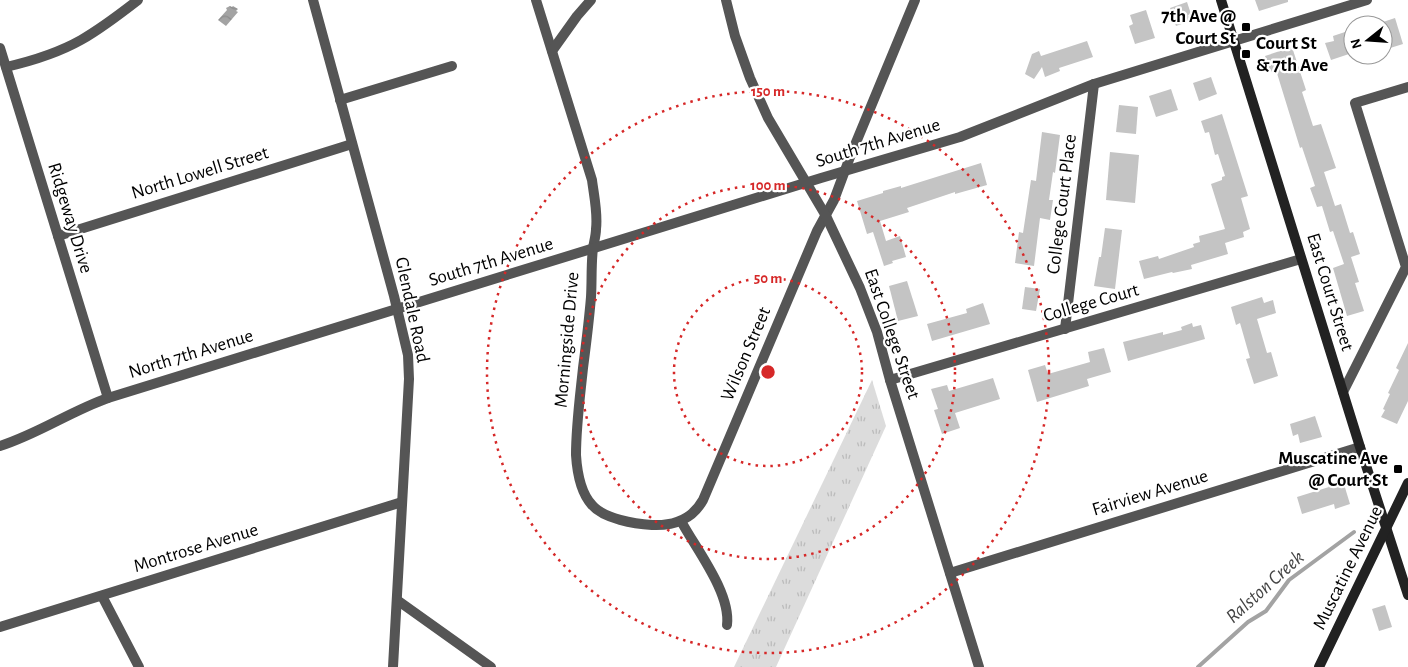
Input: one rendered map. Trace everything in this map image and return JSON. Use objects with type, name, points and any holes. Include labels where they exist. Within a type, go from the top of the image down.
[{"type":"street","points":[[6,67],[32,61],[57,52],[103,26],[138,0]]},
{"type":"street","name":"Glendale Road","points":[[313,0],[408,355],[409,379],[394,667]]},
{"type":"street","name":"Morningside Drive","points":[[536,0],[592,180],[596,204],[596,229],[577,430],[576,456],[578,472],[592,506],[602,512],[621,521],[639,524],[658,525],[681,521]]},
{"type":"street","points":[[552,51],[591,0]]},
{"type":"street","name":"East College Street","points":[[726,0],[750,78],[768,118],[826,216],[877,332],[890,380],[979,667]]},
{"type":"street","name":"Wilson Street","points":[[681,521],[692,514],[703,500],[817,231],[834,200],[915,0]]},
{"type":"street","name":"East Court Street","points":[[1220,0],[1342,392],[1408,594]]},
{"type":"street","name":"South 7th Avenue","points":[[397,309],[969,134],[1094,84],[1367,0]]},
{"type":"street","name":"Ridgeway Drive","points":[[0,48],[108,398]]},
{"type":"street","points":[[340,100],[452,66]]},
{"type":"street","name":"College Court Place","points":[[1064,329],[1094,84]]},
{"type":"street","points":[[1342,392],[1407,265],[1355,104],[1408,87]]},
{"type":"street","name":"North Lowell Street","points":[[58,236],[352,144]]},
{"type":"street","name":"College Court","points":[[890,380],[1301,260]]},
{"type":"street","name":"North 7th Avenue","points":[[0,446],[19,440],[88,405],[108,398],[397,309]]},
{"type":"street","name":"Fairview Avenue","points":[[950,573],[1360,447]]},
{"type":"street","name":"Muscatine Avenue","points":[[1320,667],[1408,483]]},
{"type":"street","name":"Montrose Avenue","points":[[0,627],[402,502]]},
{"type":"street","points":[[681,521],[709,568],[722,596],[728,617],[727,625]]},
{"type":"street","points":[[102,596],[139,667]]},
{"type":"street","points":[[397,600],[491,667]]},
{"type":"green space","points":[[872,380],[886,426],[776,667],[734,667]]},
{"type":"water","points":[[230,6],[238,9],[236,11],[238,12],[226,26],[218,20],[227,10],[226,8]]},
{"type":"building","points":[[1255,0],[1288,0],[1288,2],[1259,11]]},
{"type":"building","points":[[1187,2],[1191,14],[1188,15],[1190,21],[1176,26],[1170,8]]},
{"type":"building","points":[[1146,10],[1155,38],[1135,44],[1129,26],[1133,24],[1130,15]]},
{"type":"building","points":[[1395,18],[1403,44],[1393,47],[1393,19]]},
{"type":"building","points":[[1343,33],[1343,56],[1331,60],[1325,43],[1334,41],[1333,36]]},
{"type":"building","points":[[1087,41],[1093,57],[1059,68],[1060,71],[1045,77],[1042,67],[1034,79],[1025,74],[1032,54],[1039,51],[1041,56]]},
{"type":"building","points":[[1292,47],[1306,90],[1302,92],[1313,126],[1321,124],[1336,168],[1324,172],[1335,206],[1341,204],[1350,233],[1353,232],[1360,254],[1351,257],[1359,282],[1355,283],[1364,311],[1347,316],[1333,268],[1344,264],[1333,231],[1330,232],[1322,206],[1317,207],[1310,188],[1315,186],[1302,147],[1300,148],[1276,70],[1270,72],[1265,56]]},
{"type":"building","points":[[1211,77],[1217,94],[1199,101],[1193,83]]},
{"type":"building","points":[[1171,89],[1178,110],[1156,117],[1149,96]]},
{"type":"building","points":[[1119,105],[1138,107],[1136,134],[1116,132]]},
{"type":"building","points":[[1222,114],[1248,196],[1241,198],[1250,229],[1243,232],[1244,237],[1225,243],[1228,254],[1191,265],[1192,269],[1144,279],[1139,261],[1158,256],[1159,259],[1194,247],[1193,244],[1200,242],[1199,236],[1225,229],[1211,184],[1222,180],[1222,177],[1225,176],[1218,154],[1215,155],[1209,132],[1205,133],[1201,121]]},
{"type":"building","points":[[1042,132],[1060,135],[1049,200],[1053,200],[1050,220],[1040,218],[1034,266],[1015,263],[1019,232],[1023,233],[1031,180],[1036,181]]},
{"type":"building","points":[[1110,152],[1139,155],[1135,203],[1106,200]]},
{"type":"building","points":[[981,163],[987,185],[955,194],[955,192],[907,208],[909,212],[880,221],[886,241],[900,236],[906,257],[892,261],[893,263],[884,266],[873,232],[867,234],[857,201],[883,193],[883,191],[901,186],[901,188]]},
{"type":"building","points":[[1105,228],[1122,230],[1115,289],[1094,286]]},
{"type":"building","points":[[907,281],[918,316],[898,321],[889,286]]},
{"type":"building","points":[[1025,287],[1040,289],[1036,311],[1022,309]]},
{"type":"building","points":[[1262,297],[1264,303],[1273,300],[1276,313],[1257,319],[1267,353],[1271,352],[1278,376],[1254,384],[1246,359],[1250,358],[1240,323],[1236,325],[1231,307]]},
{"type":"building","points":[[983,303],[990,324],[932,341],[927,324],[967,313],[966,309]]},
{"type":"building","points":[[1192,323],[1193,327],[1201,325],[1205,339],[1128,361],[1123,342],[1163,332],[1163,335],[1182,330],[1181,327]]},
{"type":"building","points":[[1408,343],[1408,401],[1397,424],[1381,417],[1390,394],[1388,393],[1399,370],[1396,368]]},
{"type":"building","points":[[1104,348],[1111,372],[1087,379],[1089,386],[1037,402],[1028,370],[1045,365],[1048,374],[1090,362],[1088,352]]},
{"type":"building","points":[[993,378],[1000,399],[955,413],[960,428],[942,434],[934,410],[938,409],[931,389],[947,385],[949,391]]},
{"type":"building","points":[[1315,416],[1322,437],[1300,443],[1298,434],[1293,436],[1290,424]]},
{"type":"building","points":[[1343,481],[1350,504],[1335,509],[1334,504],[1302,514],[1297,497]]},
{"type":"building","points":[[1385,605],[1392,627],[1379,631],[1372,609]]},
{"type":"waterway","name":"Ralston Creek","points":[[1198,667],[1248,622],[1266,611],[1289,580],[1354,532]]},
{"type":"place","name":"7th Ave @ Court St","points":[[1246,27]]},
{"type":"place","name":"Court St & 7th Ave","points":[[1246,54]]},
{"type":"place","name":"Muscatine Ave @ Court St","points":[[1398,469]]}]
